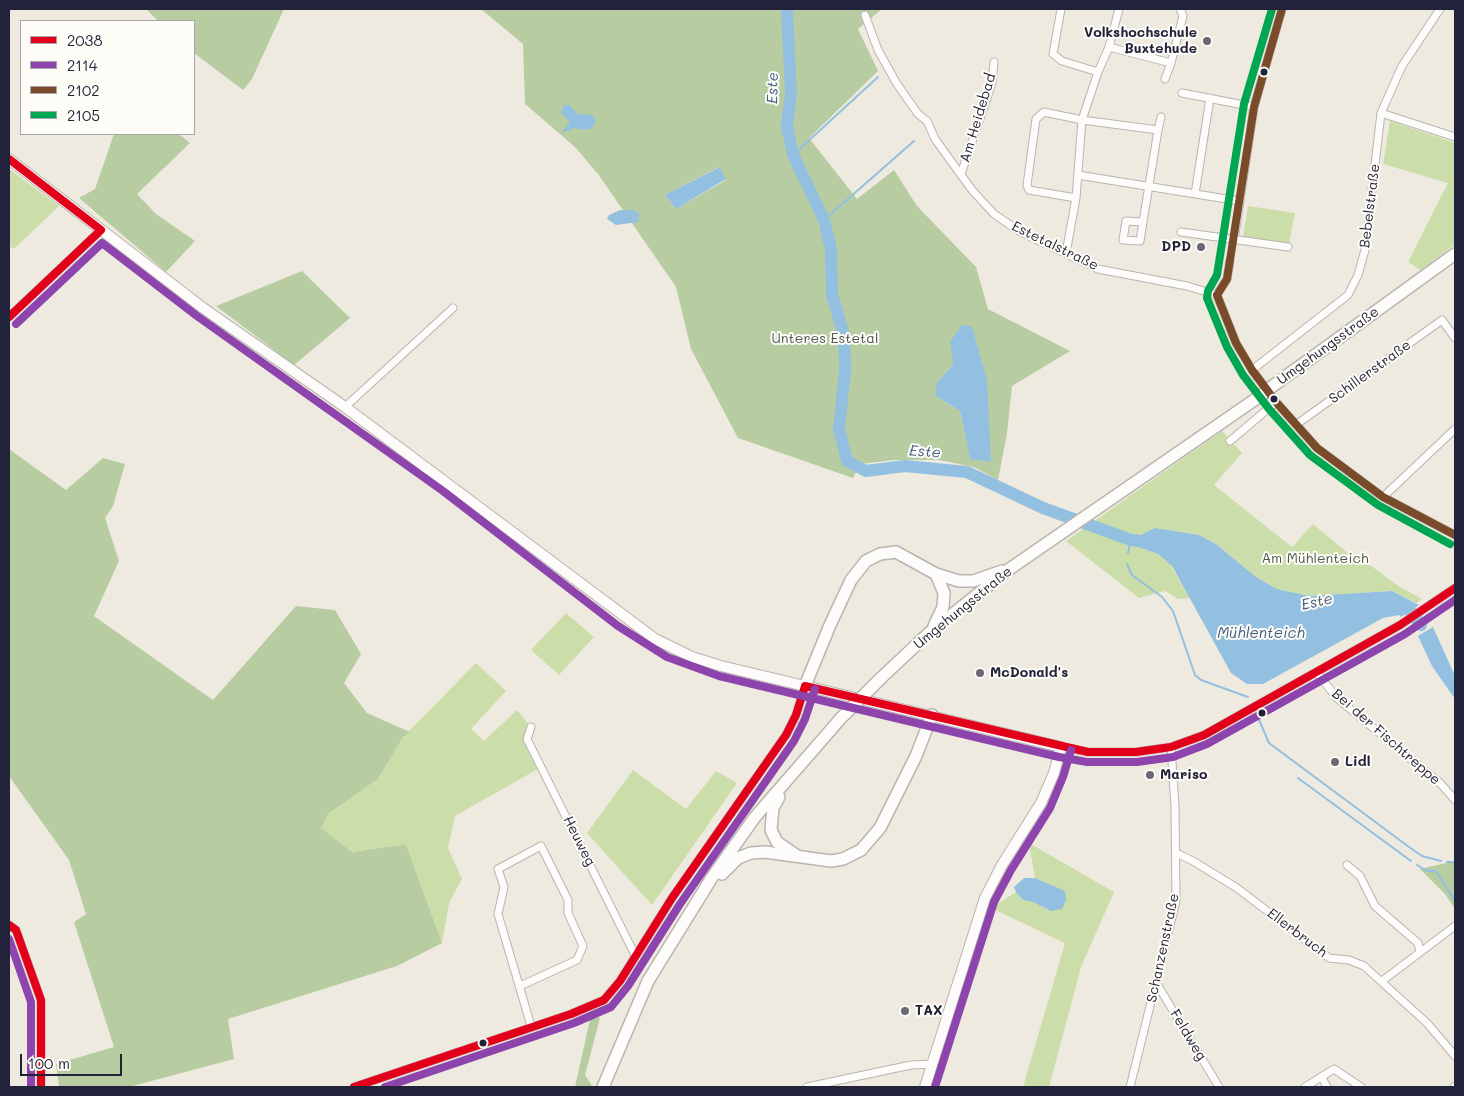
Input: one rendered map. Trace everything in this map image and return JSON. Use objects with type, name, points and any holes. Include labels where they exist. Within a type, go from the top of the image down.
[{"type":"main road","points":[[9,159],[203,308],[345,406],[655,639],[699,660],[1061,747],[1048,788],[1041,803],[1002,865],[985,898],[925,1087]]},
{"type":"main road","name":"Umgehungsstraße","points":[[603,1087],[648,981],[676,934],[738,840],[814,747],[881,678],[929,633],[1008,570],[1056,535],[1263,394],[1455,254]]},
{"type":"main road","points":[[805,686],[822,641],[851,580],[866,561],[880,554],[896,552],[936,574],[959,581],[973,581],[1008,570]]},
{"type":"main road","points":[[929,633],[943,606],[944,593],[936,574]]},
{"type":"main road","points":[[676,934],[727,866],[738,858],[760,852],[831,861],[844,859],[856,854],[880,828],[902,786],[932,715]]},
{"type":"main road","points":[[797,856],[777,842],[771,830],[770,818],[778,798],[814,747]]},
{"type":"street","points":[[1061,9],[1053,54],[1062,61],[1098,72]]},
{"type":"street","points":[[1066,253],[1076,198],[1082,120],[1098,72],[1109,47],[1118,9]]},
{"type":"street","points":[[1165,79],[1183,16],[1180,9]]},
{"type":"street","points":[[1234,240],[1254,107],[1282,9]]},
{"type":"street","name":"Bebelstraße","points":[[1252,370],[1348,295],[1358,275],[1365,250],[1382,113],[1402,66],[1440,9]]},
{"type":"street","name":"Estetalstraße","points":[[865,15],[878,50],[897,84],[918,114],[927,121],[935,140],[960,174],[994,214],[1019,231],[1098,269],[1187,286],[1217,295]]},
{"type":"street","points":[[1109,47],[1171,63]]},
{"type":"street","name":"Am Heidebad","points":[[960,174],[992,83],[994,62]]},
{"type":"street","points":[[1182,93],[1254,107]]},
{"type":"street","points":[[1195,194],[1210,98]]},
{"type":"street","points":[[1076,198],[1029,190],[1027,185],[1036,119],[1044,112],[1082,120],[1158,130]]},
{"type":"street","points":[[1382,113],[1455,137]]},
{"type":"street","points":[[1143,222],[1161,117]]},
{"type":"street","points":[[1078,175],[1239,201]]},
{"type":"street","points":[[9,317],[101,230]]},
{"type":"street","points":[[1181,232],[1288,247]]},
{"type":"street","points":[[1230,262],[1227,279],[1217,295],[1236,343],[1252,370],[1276,402],[1317,448],[1383,497],[1455,535]]},
{"type":"street","points":[[345,406],[453,308]]},
{"type":"street","name":"Schillerstraße","points":[[1297,424],[1442,320],[1455,338]]},
{"type":"street","points":[[1230,441],[1276,402]]},
{"type":"street","points":[[1383,497],[1455,429]]},
{"type":"street","points":[[1061,747],[1088,752],[1136,752],[1170,747],[1207,734],[1405,622],[1455,588]]},
{"type":"street","name":"Bei der Fischtreppe","points":[[1317,673],[1337,698],[1440,783],[1455,800]]},
{"type":"street","points":[[354,1087],[571,1014],[604,1000],[620,981],[672,898],[786,735],[796,716],[805,686]]},
{"type":"street","name":"Heuweg","points":[[532,727],[527,739],[635,956]]},
{"type":"street","name":"Schanzenstraße","points":[[1130,1087],[1176,901],[1176,853],[1170,747]]},
{"type":"street","points":[[520,986],[577,960],[583,946],[568,913],[568,900],[541,846],[498,869],[504,887],[498,914],[531,1026]]},
{"type":"street","name":"Ellerbruch","points":[[1176,853],[1193,860],[1238,888],[1329,958],[1349,960],[1364,966],[1427,1023],[1455,1056]]},
{"type":"street","points":[[1347,865],[1360,876],[1376,906],[1418,944],[1420,952]]},
{"type":"street","points":[[9,925],[16,930],[41,1000],[40,1087]]},
{"type":"street","points":[[1382,981],[1455,926]]},
{"type":"street","name":"Feldweg","points":[[1157,984],[1219,1087]]},
{"type":"street","points":[[807,1087],[901,1067],[933,1064]]},
{"type":"street","points":[[1305,1087],[1322,1078],[1334,1068],[1361,1087]]},
{"type":"street","points":[[1322,1078],[1327,1087]]},
{"type":"green space","points":[[146,9],[284,9],[252,79],[243,90],[195,54],[195,20],[157,20]]},
{"type":"green space","name":"Unteres Estetal","points":[[481,9],[882,9],[858,29],[878,71],[809,138],[857,199],[894,170],[917,206],[976,267],[988,309],[1070,351],[1012,386],[1007,433],[998,480],[974,467],[939,460],[894,460],[860,464],[853,478],[738,438],[691,349],[676,287],[598,174],[575,147],[525,104],[523,44]],"holes":[[[719,167],[726,180],[676,209],[665,195]],[[953,364],[970,459],[960,411],[936,396],[936,384]]]},
{"type":"green space","points":[[1390,121],[1455,143],[1455,244],[1421,270],[1408,262],[1448,183],[1383,164]]},
{"type":"green space","points":[[114,135],[180,135],[190,143],[137,194],[156,214],[195,241],[166,272],[79,198],[95,189]]},
{"type":"green space","points":[[9,169],[59,206],[14,249],[9,246]]},
{"type":"green space","points":[[1248,206],[1295,213],[1289,244],[1243,237]]},
{"type":"green space","points":[[302,271],[350,318],[294,365],[216,306]]},
{"type":"green space","name":"Am Mühlenteich","points":[[1222,431],[1242,453],[1214,485],[1292,547],[1313,524],[1349,554],[1352,552],[1400,587],[1422,599],[1416,603],[1392,591],[1309,596],[1277,589],[1256,577],[1216,544],[1199,535],[1155,528],[1130,544],[1158,554],[1169,563],[1190,598],[1178,599],[1165,591],[1139,598],[1066,541]]},
{"type":"green space","points":[[9,449],[66,490],[103,458],[125,464],[113,506],[105,518],[119,561],[94,616],[213,700],[296,606],[335,610],[361,654],[344,683],[367,713],[410,732],[403,737],[378,779],[328,814],[321,828],[352,852],[406,844],[442,943],[397,966],[228,1019],[234,1059],[129,1087],[59,1087],[56,1064],[114,1047],[74,922],[86,914],[69,860],[9,776]]},
{"type":"green space","points":[[566,613],[594,637],[559,675],[531,650]]},
{"type":"green space","points":[[476,663],[506,691],[471,729],[484,741],[517,710],[531,727],[527,739],[538,769],[455,816],[448,848],[462,879],[449,903],[442,943],[406,844],[351,852],[321,828],[328,814],[378,779],[403,737]]},
{"type":"green space","points":[[633,770],[686,809],[716,771],[737,783],[652,905],[587,833]]},
{"type":"green space","points":[[1029,843],[1114,892],[1081,967],[1049,1087],[1023,1087],[1065,943],[991,908],[1016,892],[1023,900],[1033,902],[1051,911],[1053,885],[1035,878]]},
{"type":"green space","points":[[1455,861],[1455,909],[1445,894],[1420,869]]},
{"type":"green space","points":[[591,1015],[600,1018],[585,1075],[593,1087],[575,1087]]},
{"type":"water","points":[[564,105],[569,105],[578,114],[592,115],[596,120],[594,125],[589,130],[574,128],[563,132],[570,122],[561,113]]},
{"type":"water","points":[[720,167],[726,179],[676,209],[665,195]]},
{"type":"water","points":[[620,210],[633,210],[639,213],[638,222],[616,225],[607,219],[609,215]]},
{"type":"water","points":[[962,325],[972,327],[987,380],[991,462],[970,459],[960,411],[936,396],[936,384],[953,364],[950,342]]},
{"type":"water","name":"Mühlenteich","points":[[1155,528],[1199,535],[1216,544],[1256,577],[1277,589],[1309,596],[1392,591],[1419,605],[1401,617],[1399,615],[1383,618],[1263,684],[1247,684],[1231,673],[1172,566],[1158,554],[1130,544],[1131,540]]},
{"type":"water","points":[[1433,627],[1455,676],[1455,699],[1432,666],[1418,636]]},
{"type":"water","points":[[1024,878],[1035,878],[1065,891],[1066,900],[1062,909],[1051,911],[1033,902],[1023,900],[1014,887]]},
{"type":"waterway","name":"Este","points":[[787,9],[791,94],[787,126],[793,155],[824,220],[831,249],[832,294],[844,336],[845,370],[839,429],[847,461],[866,471],[905,466],[967,472],[1043,508],[1131,540],[1148,542]]},
{"type":"waterway","points":[[793,155],[878,77]]},
{"type":"waterway","points":[[824,220],[914,141]]},
{"type":"waterway","points":[[1128,553],[1131,540]]},
{"type":"waterway","points":[[1127,564],[1132,575],[1162,597],[1173,611],[1195,675],[1201,680],[1248,697]]},
{"type":"waterway","name":"Este","points":[[1395,607],[1407,607],[1421,625]]},
{"type":"waterway","points":[[1259,720],[1269,743],[1422,856],[1441,861]]},
{"type":"waterway","points":[[1298,778],[1411,861]]},
{"type":"waterway","points":[[1447,862],[1455,862]]},
{"type":"waterway","points":[[1417,865],[1427,871],[1436,871],[1455,901]]},
{"type":"tunnel","points":[[1230,261],[1234,240]]},
{"type":"transit line","name":"2105","points":[[1272,9],[1244,104],[1217,275],[1208,291],[1207,298],[1227,347],[1243,375],[1269,409],[1310,455],[1378,505],[1450,544]]},
{"type":"transit line","name":"2102","points":[[1217,295],[1227,279],[1254,107],[1282,9]]},
{"type":"transit line","name":"2038","points":[[9,159],[101,230]]},
{"type":"transit line","name":"2038","points":[[9,317],[101,230]]},
{"type":"transit line","name":"2114","points":[[16,324],[102,243],[197,316],[443,491],[618,626],[667,657],[719,676],[1059,757],[1087,762],[1137,762],[1173,757],[1207,744],[1405,634],[1455,600]]},
{"type":"transit line","name":"2102","points":[[1217,295],[1236,343],[1252,370],[1276,402],[1317,448],[1383,497],[1455,535]]},
{"type":"transit line","name":"2038","points":[[805,686],[1088,752],[1136,752],[1171,747],[1204,735],[1400,625],[1455,588]]},
{"type":"transit line","name":"2038","points":[[354,1087],[571,1014],[604,1000],[620,981],[672,898],[786,735],[796,715],[805,686]]},
{"type":"transit line","name":"2114","points":[[385,1087],[574,1023],[611,1007],[628,986],[680,904],[794,741],[805,719],[815,689]]},
{"type":"transit line","name":"2114","points":[[935,1087],[994,902],[1011,870],[1050,808],[1063,777],[1071,750]]},
{"type":"transit line","name":"2038","points":[[9,925],[16,930],[41,1000],[41,1087]]},
{"type":"transit line","name":"2114","points":[[9,939],[31,1002],[31,1087]]},
{"type":"place","name":"Volkshochschule Buxtehude","points":[[1207,41]]},
{"type":"place","name":"DPD","points":[[1201,247]]},
{"type":"place","name":"McDonald's","points":[[980,673]]},
{"type":"place","name":"Lidl","points":[[1335,762]]},
{"type":"place","name":"Mariso","points":[[1150,775]]},
{"type":"place","name":"TAX","points":[[905,1011]]}]
